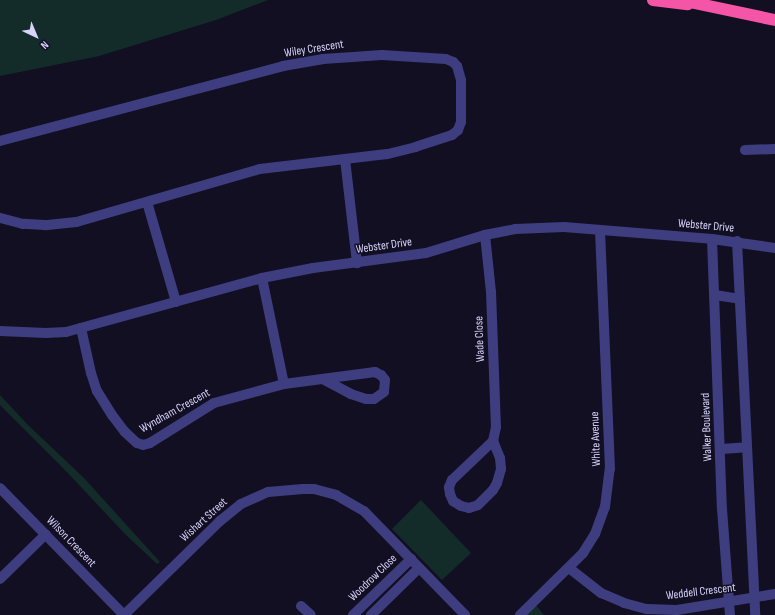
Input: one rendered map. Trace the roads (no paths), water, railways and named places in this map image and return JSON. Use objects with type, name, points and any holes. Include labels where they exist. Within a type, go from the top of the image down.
[{"type":"highway","points":[[653,0],[710,6]]},
{"type":"highway","points":[[680,0],[775,20]]},
{"type":"street","name":"Wiley Crescent","points":[[0,141],[283,66],[323,59],[360,55],[411,56],[446,59],[453,62],[457,66],[461,80],[461,122],[455,133],[402,151],[260,169],[76,222],[45,225],[23,224],[0,218]]},
{"type":"street","points":[[745,150],[775,149]]},
{"type":"street","points":[[345,159],[356,263]]},
{"type":"street","points":[[147,202],[176,302]]},
{"type":"street","name":"Webster Drive","points":[[0,331],[46,334],[81,328],[262,278],[426,253],[485,235],[515,229],[564,227],[737,241],[775,248]]},
{"type":"street","name":"White Avenue","points":[[520,615],[583,553],[599,526],[610,483],[600,230]]},
{"type":"street","name":"Wade Close","points":[[485,235],[491,292],[496,427],[493,441],[452,480],[449,487],[450,494],[453,501],[461,506],[469,508],[478,505],[493,490],[497,483],[501,469],[500,458],[493,441]]},
{"type":"street","name":"Walker Boulevard","points":[[712,239],[721,449],[722,509],[730,615]]},
{"type":"street","points":[[737,241],[755,615]]},
{"type":"street","points":[[262,278],[284,384]]},
{"type":"street","points":[[714,295],[740,299]]},
{"type":"street","name":"Wyndham Crescent","points":[[81,328],[91,373],[97,391],[125,432],[137,443],[143,445],[150,443],[214,403],[284,384],[375,372],[381,375],[384,380],[384,392],[374,399],[366,398],[351,394],[323,379]]},
{"type":"street","points":[[721,449],[747,447]]},
{"type":"street","name":"Wilson Crescent","points":[[0,488],[124,615]]},
{"type":"street","name":"Wishart Street","points":[[124,615],[230,512],[257,496],[279,490],[314,489],[346,500],[370,517],[466,615]]},
{"type":"street","points":[[0,579],[46,534]]},
{"type":"street","name":"Woodrow Close","points":[[352,615],[411,559]]},
{"type":"street","name":"Woodrow Close","points":[[371,615],[419,568]]},
{"type":"street","name":"Weddell Crescent","points":[[569,568],[601,593],[612,599],[637,607],[655,610],[677,610],[775,594]]},
{"type":"street","points":[[301,606],[310,615]]}]
